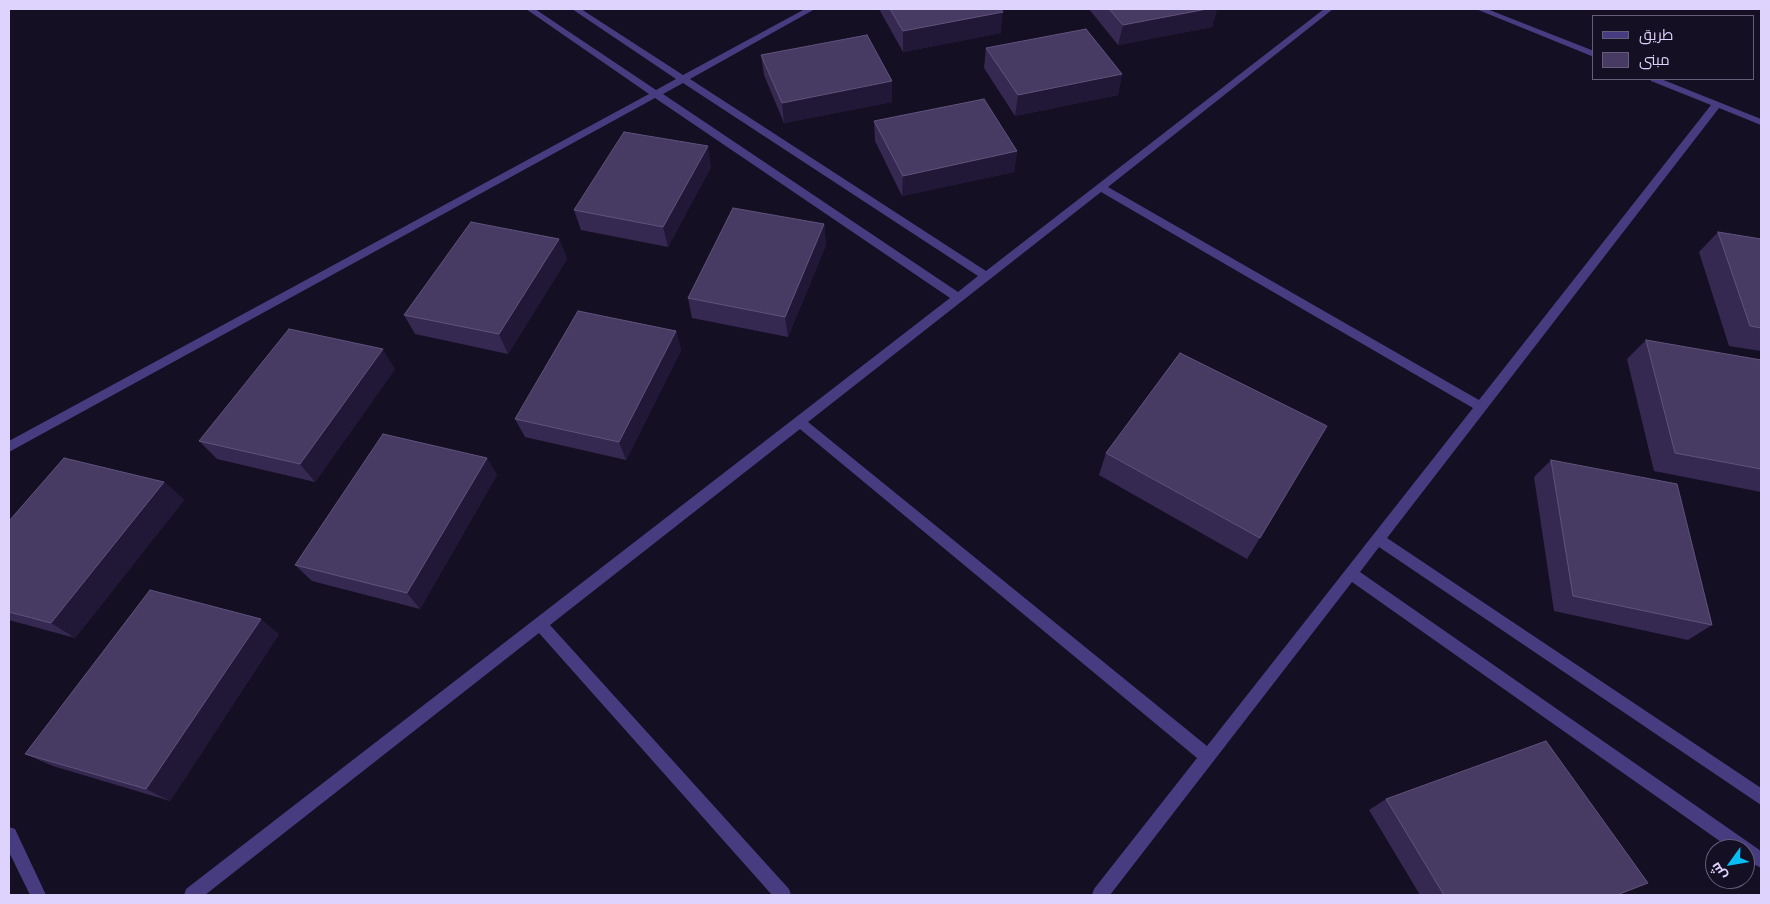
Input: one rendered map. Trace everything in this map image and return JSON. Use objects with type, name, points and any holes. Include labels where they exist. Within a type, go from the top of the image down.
[{"type":"street","points":[[530,9],[959,298]]},
{"type":"street","points":[[576,9],[986,276]]},
{"type":"street","points":[[9,447],[810,9]]},
{"type":"street","points":[[192,895],[1329,9]]},
{"type":"street","points":[[1480,9],[1592,53]]},
{"type":"street","points":[[1657,80],[1761,122]]},
{"type":"street","points":[[1100,895],[1717,104]]},
{"type":"street","points":[[1101,187],[1481,407]]},
{"type":"street","points":[[800,422],[1208,757]]},
{"type":"street","points":[[1378,539],[1761,797]]},
{"type":"street","points":[[1351,574],[1731,839]]},
{"type":"street","points":[[540,624],[783,895]]},
{"type":"street","points":[[9,835],[38,895]]},
{"type":"building","points":[[890,9],[1001,9],[1003,12],[903,31]]},
{"type":"building","points":[[1109,9],[1207,9],[1123,25]]},
{"type":"building","points":[[1086,29],[1122,74],[1018,95],[986,48]]},
{"type":"building","points":[[867,35],[892,81],[782,103],[761,55]]},
{"type":"building","points":[[984,99],[1017,151],[903,176],[874,121]]},
{"type":"building","points":[[624,132],[708,146],[663,227],[574,210]]},
{"type":"building","points":[[733,208],[824,224],[785,317],[688,298]]},
{"type":"building","points":[[471,222],[559,239],[499,334],[404,315]]},
{"type":"building","points":[[1718,232],[1761,239],[1761,328],[1750,326]]},
{"type":"building","points":[[578,311],[676,331],[619,442],[515,419]]},
{"type":"building","points":[[289,329],[383,349],[300,464],[199,441]]},
{"type":"building","points":[[1646,340],[1761,360],[1761,469],[1675,453]]},
{"type":"building","points":[[1180,353],[1327,426],[1260,538],[1106,453]]},
{"type":"building","points":[[383,434],[487,458],[407,593],[295,565]]},
{"type":"building","points":[[64,458],[164,482],[51,623],[9,612],[9,521]]},
{"type":"building","points":[[1551,460],[1677,484],[1712,625],[1573,596]]},
{"type":"building","points":[[150,590],[261,619],[146,789],[25,754]]},
{"type":"building","points":[[1546,741],[1648,883],[1617,895],[1444,895],[1386,799]]}]
